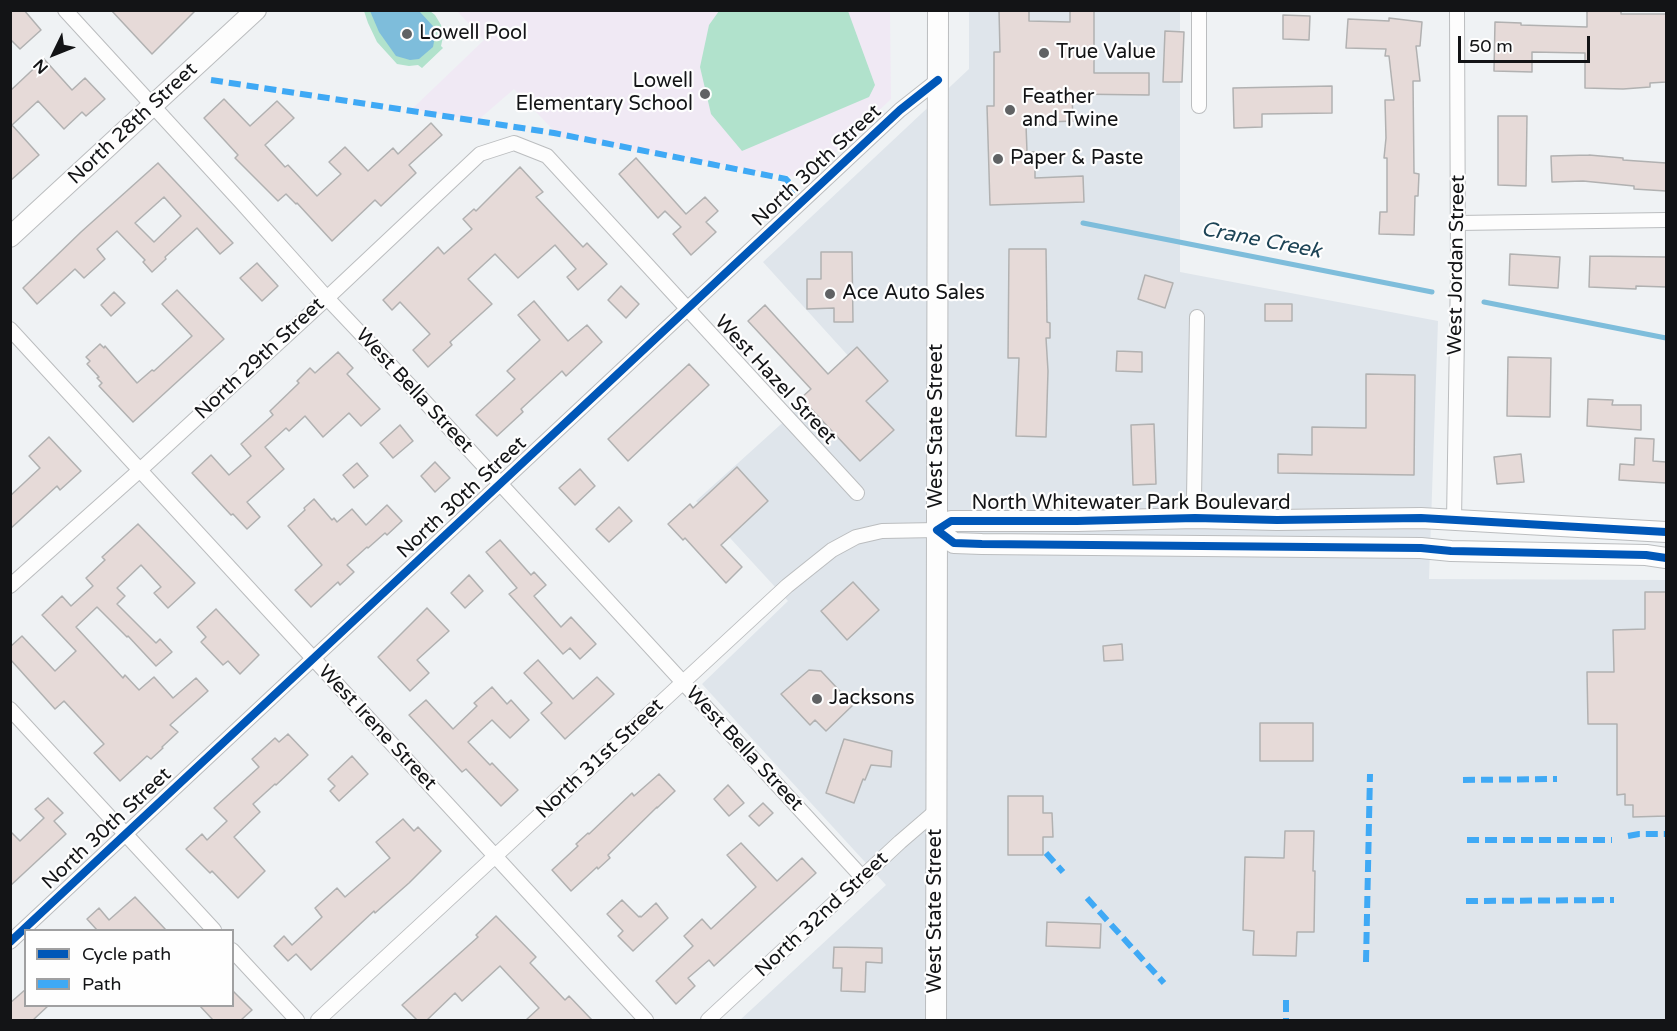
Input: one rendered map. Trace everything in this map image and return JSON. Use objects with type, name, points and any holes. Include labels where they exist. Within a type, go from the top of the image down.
[{"type":"street","name":"West Bella Street","points":[[65,10],[327,298],[862,877]]},
{"type":"street","name":"North 28th Street","points":[[10,237],[256,10]]},
{"type":"street","name":"West State Street","points":[[936,1020],[938,10]]},
{"type":"street","points":[[1199,10],[1199,106]]},
{"type":"street","name":"West Jordan Street","points":[[1454,520],[1458,223],[1457,10]]},
{"type":"street","name":"North 30th Street","points":[[10,942],[900,110],[938,80]]},
{"type":"street","name":"West Hazel Street","points":[[514,142],[547,156],[857,493]]},
{"type":"street","name":"North 29th Street","points":[[10,586],[140,470],[480,154],[514,142]]},
{"type":"street","points":[[1458,223],[1666,220]]},
{"type":"street","points":[[1195,518],[1197,317]]},
{"type":"street","name":"West Irene Street","points":[[10,329],[646,1020]]},
{"type":"street","name":"North Whitewater Park Boulevard","points":[[1666,532],[1421,518],[951,520],[937,530],[954,543],[1233,548],[1421,548],[1646,555],[1666,558]]},
{"type":"street","name":"North 31st Street","points":[[318,1020],[787,586],[832,550],[856,537],[882,531],[937,530]]},
{"type":"street","points":[[10,709],[213,929]]},
{"type":"street","name":"North 32nd Street","points":[[708,1020],[936,811]]},
{"type":"street","points":[[234,952],[297,1020]]},
{"type":"shaded area","name":"Lowell Elementary School","points":[[457,11],[890,11],[891,99],[807,179],[560,137],[514,89],[477,121],[412,109],[484,40]]},
{"type":"shaded area","points":[[969,11],[1180,11],[1180,272],[1438,321],[1429,579],[1666,580],[1666,1020],[740,1020],[886,885],[702,684],[788,601],[696,501],[852,360],[763,262],[969,69]]},
{"type":"green space","name":"Lowell Pool","points":[[364,11],[430,11],[441,25],[443,37],[441,46],[443,48],[422,68],[418,65],[397,64],[377,42]]},
{"type":"green space","points":[[719,11],[848,11],[875,85],[869,97],[742,151],[711,114],[700,67],[709,25]]},
{"type":"water","name":"Lowell Pool","points":[[370,11],[419,11],[433,26],[435,36],[433,47],[419,59],[410,60],[396,56],[379,32]]},
{"type":"building","points":[[10,10],[24,10],[41,30],[20,49],[10,39]]},
{"type":"building","points":[[111,10],[196,10],[152,54]]},
{"type":"building","points":[[999,10],[1029,10],[1029,21],[1070,22],[1070,10],[1094,10],[1094,73],[1149,73],[1149,95],[1072,94],[1073,121],[1049,122],[1049,125],[1026,125],[1027,152],[1035,152],[1035,178],[1083,176],[1084,202],[990,205],[987,106],[994,106],[994,52],[1000,52]]},
{"type":"building","points":[[1587,10],[1621,10],[1621,14],[1666,14],[1666,82],[1650,83],[1650,87],[1623,89],[1585,88],[1585,53],[1532,52],[1532,72],[1494,71],[1495,22],[1587,27]]},
{"type":"building","points":[[1283,15],[1310,16],[1309,40],[1283,39]]},
{"type":"building","points":[[1389,18],[1422,22],[1420,46],[1416,46],[1420,81],[1413,81],[1414,173],[1419,174],[1418,196],[1415,196],[1414,235],[1379,234],[1380,212],[1387,212],[1387,158],[1384,158],[1385,100],[1394,100],[1389,56],[1385,56],[1386,49],[1346,48],[1348,19],[1389,21]]},
{"type":"building","points":[[1165,31],[1184,32],[1182,82],[1163,82]]},
{"type":"building","points":[[44,59],[72,90],[85,78],[105,99],[86,116],[82,112],[64,129],[38,101],[12,125],[39,155],[10,181],[10,91]]},
{"type":"building","points":[[1332,86],[1332,113],[1262,114],[1262,127],[1234,128],[1233,88]]},
{"type":"building","points":[[224,99],[250,126],[277,101],[294,118],[265,145],[285,167],[288,165],[317,196],[341,174],[329,162],[345,147],[368,171],[393,148],[398,154],[431,123],[442,135],[409,165],[416,173],[381,206],[375,200],[332,241],[286,194],[278,201],[235,158],[238,155],[204,118]]},
{"type":"building","points":[[1498,116],[1527,116],[1526,186],[1498,185]]},
{"type":"building","points":[[1589,155],[1666,163],[1666,191],[1634,189],[1634,186],[1583,181],[1552,182],[1551,156]]},
{"type":"building","points":[[636,158],[686,214],[705,197],[718,211],[706,222],[716,232],[691,255],[673,234],[681,227],[665,211],[658,218],[619,174]]},
{"type":"building","points":[[158,163],[233,243],[220,254],[197,228],[152,272],[143,262],[145,260],[117,231],[97,249],[105,259],[84,278],[75,269],[37,304],[23,288]],"holes":[[[164,197],[181,216],[154,242],[135,223]]]},
{"type":"building","points":[[520,167],[543,192],[536,197],[583,247],[587,243],[607,264],[578,290],[567,277],[576,269],[555,245],[518,278],[495,254],[468,279],[492,304],[450,342],[452,345],[428,367],[413,350],[430,334],[400,302],[392,310],[383,300],[438,247],[444,254],[472,229],[463,219],[474,209],[476,211]]},
{"type":"building","points":[[1009,249],[1046,249],[1047,322],[1050,323],[1050,338],[1046,338],[1048,371],[1046,437],[1016,436],[1019,358],[1008,358]]},
{"type":"building","name":"Ace Auto Sales","points":[[821,252],[852,252],[853,322],[834,322],[834,308],[807,309],[807,279],[821,279]]},
{"type":"building","points":[[1510,254],[1560,257],[1558,288],[1509,285]]},
{"type":"building","points":[[1590,256],[1666,257],[1666,287],[1636,286],[1636,289],[1589,287]]},
{"type":"building","points":[[257,263],[278,286],[262,301],[240,278]]},
{"type":"building","points":[[1145,275],[1173,283],[1165,308],[1138,299]]},
{"type":"building","points":[[621,286],[639,304],[626,318],[608,300]]},
{"type":"building","points":[[177,290],[224,339],[133,422],[99,386],[102,383],[87,364],[90,361],[86,357],[100,344],[104,348],[105,346],[137,383],[152,370],[154,371],[192,336],[162,304]]},
{"type":"building","points":[[114,292],[125,303],[111,316],[101,305]]},
{"type":"building","points":[[534,301],[568,341],[587,325],[602,342],[566,376],[562,371],[521,409],[523,412],[497,436],[476,415],[515,379],[507,371],[540,340],[518,315]]},
{"type":"building","points":[[1265,304],[1292,304],[1292,321],[1265,321]]},
{"type":"building","points":[[765,305],[828,374],[857,347],[888,381],[866,401],[894,430],[860,461],[801,398],[811,389],[748,321]]},
{"type":"building","points":[[1117,351],[1142,352],[1142,372],[1116,371]]},
{"type":"building","points":[[338,352],[353,368],[347,374],[380,409],[361,426],[349,413],[323,437],[305,416],[289,431],[286,428],[265,447],[284,469],[247,502],[260,517],[247,529],[192,473],[211,455],[229,475],[251,456],[241,444],[273,415],[270,411],[299,383],[297,381],[310,368],[315,373]]},
{"type":"building","points":[[1508,357],[1551,358],[1550,417],[1507,416]]},
{"type":"building","points":[[689,364],[709,385],[628,461],[608,439]]},
{"type":"building","points":[[1366,374],[1415,375],[1414,475],[1278,473],[1278,454],[1312,455],[1312,427],[1366,428]]},
{"type":"building","points":[[1588,399],[1613,400],[1612,405],[1641,405],[1641,430],[1587,426]]},
{"type":"building","points":[[1154,424],[1156,484],[1133,485],[1131,425]]},
{"type":"building","points":[[400,425],[413,441],[393,458],[380,443]]},
{"type":"building","points":[[49,437],[81,471],[60,490],[57,486],[10,529],[10,496],[40,468],[29,456]]},
{"type":"building","points":[[1635,438],[1654,439],[1653,461],[1666,462],[1666,483],[1619,480],[1620,464],[1634,465]]},
{"type":"building","points":[[1521,454],[1524,482],[1497,484],[1494,457]]},
{"type":"building","points":[[435,462],[450,478],[435,492],[421,476]]},
{"type":"building","points":[[357,463],[368,476],[354,488],[343,475]]},
{"type":"building","points":[[737,467],[768,501],[721,545],[742,567],[726,583],[685,538],[683,540],[668,524],[690,504],[693,508]]},
{"type":"building","points":[[580,469],[595,486],[575,505],[559,488]]},
{"type":"building","points":[[314,499],[332,520],[334,518],[337,522],[352,509],[366,525],[387,505],[402,521],[347,565],[354,572],[340,585],[338,582],[311,607],[295,590],[322,565],[288,526]]},
{"type":"building","points":[[619,507],[632,521],[609,542],[596,529]]},
{"type":"building","points":[[138,524],[195,583],[168,608],[154,593],[161,587],[141,565],[117,588],[125,596],[117,604],[156,643],[160,639],[172,652],[156,666],[97,607],[76,627],[123,678],[125,675],[139,690],[154,677],[173,698],[196,678],[208,691],[170,725],[178,732],[163,748],[151,759],[147,756],[120,781],[94,753],[104,744],[64,701],[55,709],[10,659],[10,647],[22,636],[55,671],[76,651],[42,615],[62,596],[71,606],[93,586],[86,578],[105,560],[102,557]]},
{"type":"building","points":[[500,540],[531,575],[534,572],[546,585],[534,596],[561,627],[571,617],[596,644],[580,659],[570,648],[563,654],[509,594],[517,588],[486,552]]},
{"type":"building","points":[[469,575],[483,591],[465,608],[451,593]]},
{"type":"building","points":[[853,582],[879,610],[847,640],[821,611]]},
{"type":"building","points":[[1645,592],[1666,592],[1666,816],[1633,817],[1633,805],[1625,805],[1625,794],[1617,795],[1617,724],[1588,724],[1587,672],[1614,672],[1613,630],[1645,629]]},
{"type":"building","points":[[427,608],[449,631],[417,660],[429,673],[410,691],[378,657]]},
{"type":"building","points":[[216,609],[259,655],[240,674],[228,661],[223,665],[201,642],[206,637],[197,627]]},
{"type":"building","points":[[1122,644],[1123,660],[1104,661],[1103,646]]},
{"type":"building","points":[[538,660],[573,699],[597,677],[614,694],[565,739],[541,713],[552,703],[524,673]]},
{"type":"building","name":"Jacksons","points":[[809,670],[821,671],[853,705],[826,731],[815,720],[810,725],[781,694]]},
{"type":"building","points":[[492,687],[507,704],[511,700],[529,720],[510,738],[492,720],[468,742],[518,790],[501,806],[466,769],[462,772],[409,715],[426,700],[453,729],[477,706],[474,703]]},
{"type":"building","points":[[1260,723],[1313,723],[1313,761],[1260,761]]},
{"type":"building","points":[[288,734],[308,755],[253,804],[260,812],[234,837],[265,871],[238,898],[212,871],[210,873],[186,849],[202,834],[207,840],[227,821],[214,808],[259,767],[252,759],[275,738],[279,742]]},
{"type":"building","points":[[844,739],[892,751],[891,767],[871,765],[854,803],[826,793]]},
{"type":"building","points":[[352,756],[368,774],[339,801],[330,791],[335,786],[328,779]]},
{"type":"building","points":[[659,774],[675,791],[608,855],[610,858],[571,891],[552,870],[578,846],[576,844],[632,793],[634,796]]},
{"type":"building","points":[[728,785],[744,803],[729,816],[714,799]]},
{"type":"building","points":[[1008,796],[1043,796],[1043,813],[1052,813],[1053,837],[1043,837],[1043,855],[1008,855]]},
{"type":"building","points":[[48,798],[63,813],[54,821],[66,834],[10,886],[10,831],[20,841],[44,818],[35,809]]},
{"type":"building","points":[[763,803],[773,813],[759,826],[749,816]]},
{"type":"building","points":[[403,819],[414,831],[418,827],[441,851],[409,883],[375,913],[374,911],[311,970],[296,954],[288,961],[274,946],[284,936],[292,945],[322,917],[315,908],[337,888],[345,897],[390,858],[376,842]]},
{"type":"building","points":[[1285,831],[1314,831],[1314,932],[1297,932],[1296,956],[1253,955],[1254,931],[1243,930],[1245,857],[1284,858]]},
{"type":"building","points":[[741,843],[777,881],[802,858],[816,873],[714,966],[709,960],[688,978],[695,986],[676,1004],[656,981],[693,946],[684,936],[702,919],[711,929],[756,887],[727,855]]},
{"type":"building","points":[[135,897],[165,929],[96,929],[87,919],[99,908],[109,920]]},
{"type":"building","points":[[622,900],[639,917],[656,903],[668,918],[633,951],[618,936],[623,931],[607,914]]},
{"type":"building","points":[[496,916],[536,957],[530,963],[565,1000],[569,996],[592,1020],[526,1020],[539,1008],[500,966],[462,1001],[455,993],[427,1020],[417,1020],[402,1005],[478,937],[476,935]]},
{"type":"building","points":[[1047,922],[1101,924],[1100,948],[1046,946]]},
{"type":"building","points":[[834,947],[882,948],[882,963],[866,962],[865,992],[841,991],[842,968],[833,968]]},
{"type":"building","points":[[24,991],[24,1007],[47,1007],[33,1020],[10,1020],[10,1003]]},
{"type":"building","points":[[234,992],[252,1010],[241,1020],[213,1020],[201,1007],[234,1007]]},
{"type":"waterway","name":"Crane Creek","points":[[1083,223],[1432,292]]},
{"type":"waterway","name":"Crane Creek","points":[[1484,302],[1666,338]]},
{"type":"marked path","points":[[211,80],[554,133],[786,179],[797,191]]},
{"type":"marked path","points":[[1366,962],[1370,774]]},
{"type":"marked path","points":[[1463,780],[1557,779]]},
{"type":"marked path","points":[[1628,836],[1666,834]]},
{"type":"marked path","points":[[1467,840],[1612,840]]},
{"type":"marked path","points":[[1046,853],[1063,872]]},
{"type":"marked path","points":[[1087,898],[1164,983]]},
{"type":"marked path","points":[[1466,901],[1614,900]]},
{"type":"marked path","points":[[1286,1000],[1286,1020]]},
{"type":"cycle path","points":[[10,942],[900,110],[938,80]]},
{"type":"cycle path","points":[[1666,532],[1421,518],[951,521],[937,530],[954,543],[1421,548],[1451,551],[1646,555],[1666,558]]},
{"type":"place","name":"Lowell Pool","points":[[407,34]]},
{"type":"place","name":"True Value","points":[[1044,53]]},
{"type":"place","name":"Lowell Elementary School","points":[[705,94]]},
{"type":"place","name":"Feather and Twine","points":[[1010,110]]},
{"type":"place","name":"Paper & Paste","points":[[998,159]]},
{"type":"place","name":"Ace Auto Sales","points":[[830,294]]},
{"type":"place","name":"Jacksons","points":[[817,699]]}]
